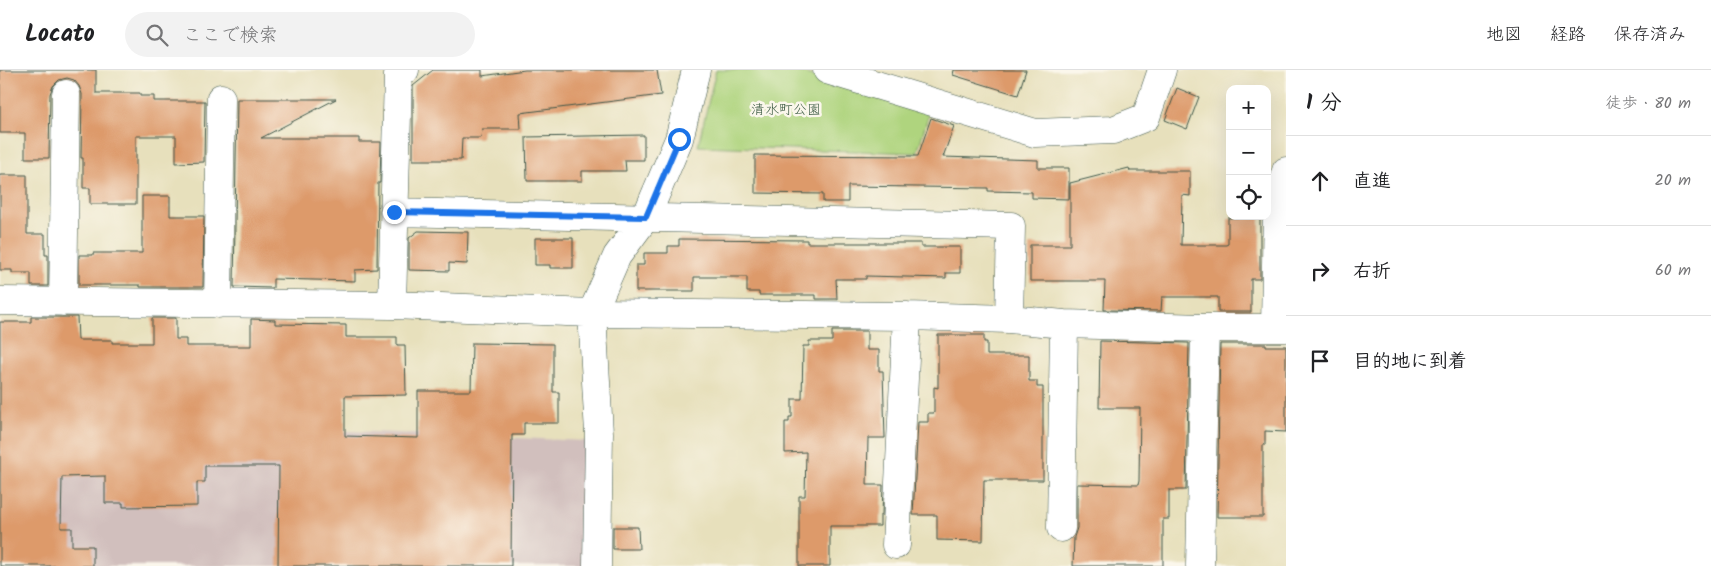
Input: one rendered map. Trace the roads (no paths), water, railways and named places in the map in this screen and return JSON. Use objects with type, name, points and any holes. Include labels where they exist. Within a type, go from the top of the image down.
[{"type":"street","points":[[392,305],[398,75],[405,70]]},
{"type":"street","points":[[597,566],[599,432],[592,313],[618,256],[646,217],[679,139],[696,70]]},
{"type":"street","points":[[827,70],[1035,133],[1113,130],[1146,118],[1162,70]]},
{"type":"street","points":[[63,302],[66,94]]},
{"type":"street","points":[[218,304],[221,98]]},
{"type":"street","points":[[0,301],[392,305],[592,313],[907,316],[1010,319],[1064,324],[1280,328],[1277,202],[1286,171]]},
{"type":"street","points":[[394,212],[1011,226],[1010,319]]},
{"type":"street","points":[[896,544],[907,316]]},
{"type":"street","points":[[1061,528],[1064,324]]},
{"type":"street","points":[[1200,566],[1205,328]]},
{"type":"park label","name":"清水町公園","points":[[786,110]]}]
